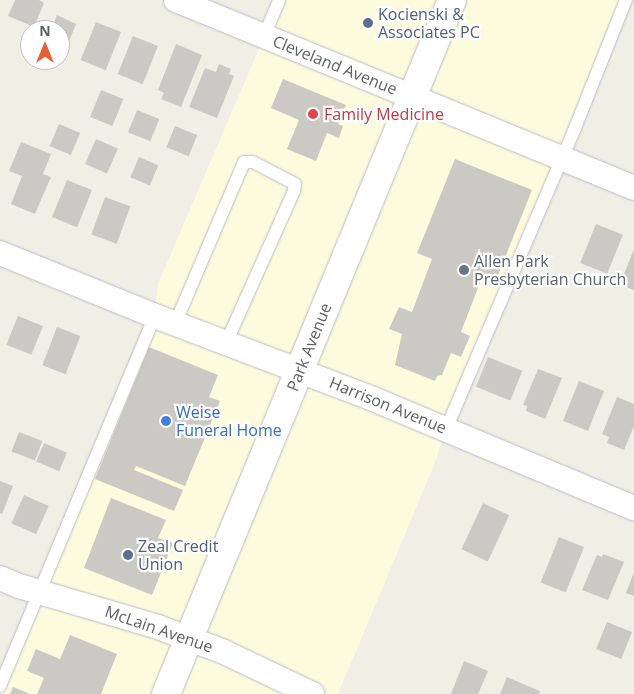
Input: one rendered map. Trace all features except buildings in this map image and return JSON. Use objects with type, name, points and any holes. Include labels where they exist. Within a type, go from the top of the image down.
[{"type":"street","name":"Cleveland Avenue","points":[[176,0],[634,188]]},
{"type":"street","name":"Park Avenue","points":[[166,694],[452,0]]},
{"type":"street","name":"Harrison Avenue","points":[[0,253],[165,320],[300,370],[634,508]]},
{"type":"street","name":"McLain Avenue","points":[[0,578],[158,627],[224,652],[312,694]]},
{"type":"lane","points":[[264,36],[279,0]]},
{"type":"lane","points":[[446,429],[458,405],[626,0]]},
{"type":"lane","points":[[0,686],[40,591],[165,320],[187,294],[244,162],[254,162],[295,184],[294,191],[226,343]]},
{"type":"shaded area","points":[[280,0],[626,0],[446,429],[434,465],[338,694],[0,694],[0,686],[155,316],[158,284]]},
{"type":"place","name":"Kocienski & Associates PC","points":[[368,23]]},
{"type":"place","name":"Family Medicine","points":[[313,114]]},
{"type":"place","name":"Allen Park Presbyterian Church","points":[[464,270]]},
{"type":"place","name":"Weise Funeral Home","points":[[166,421]]},
{"type":"place","name":"Zeal Credit Union","points":[[128,555]]}]
